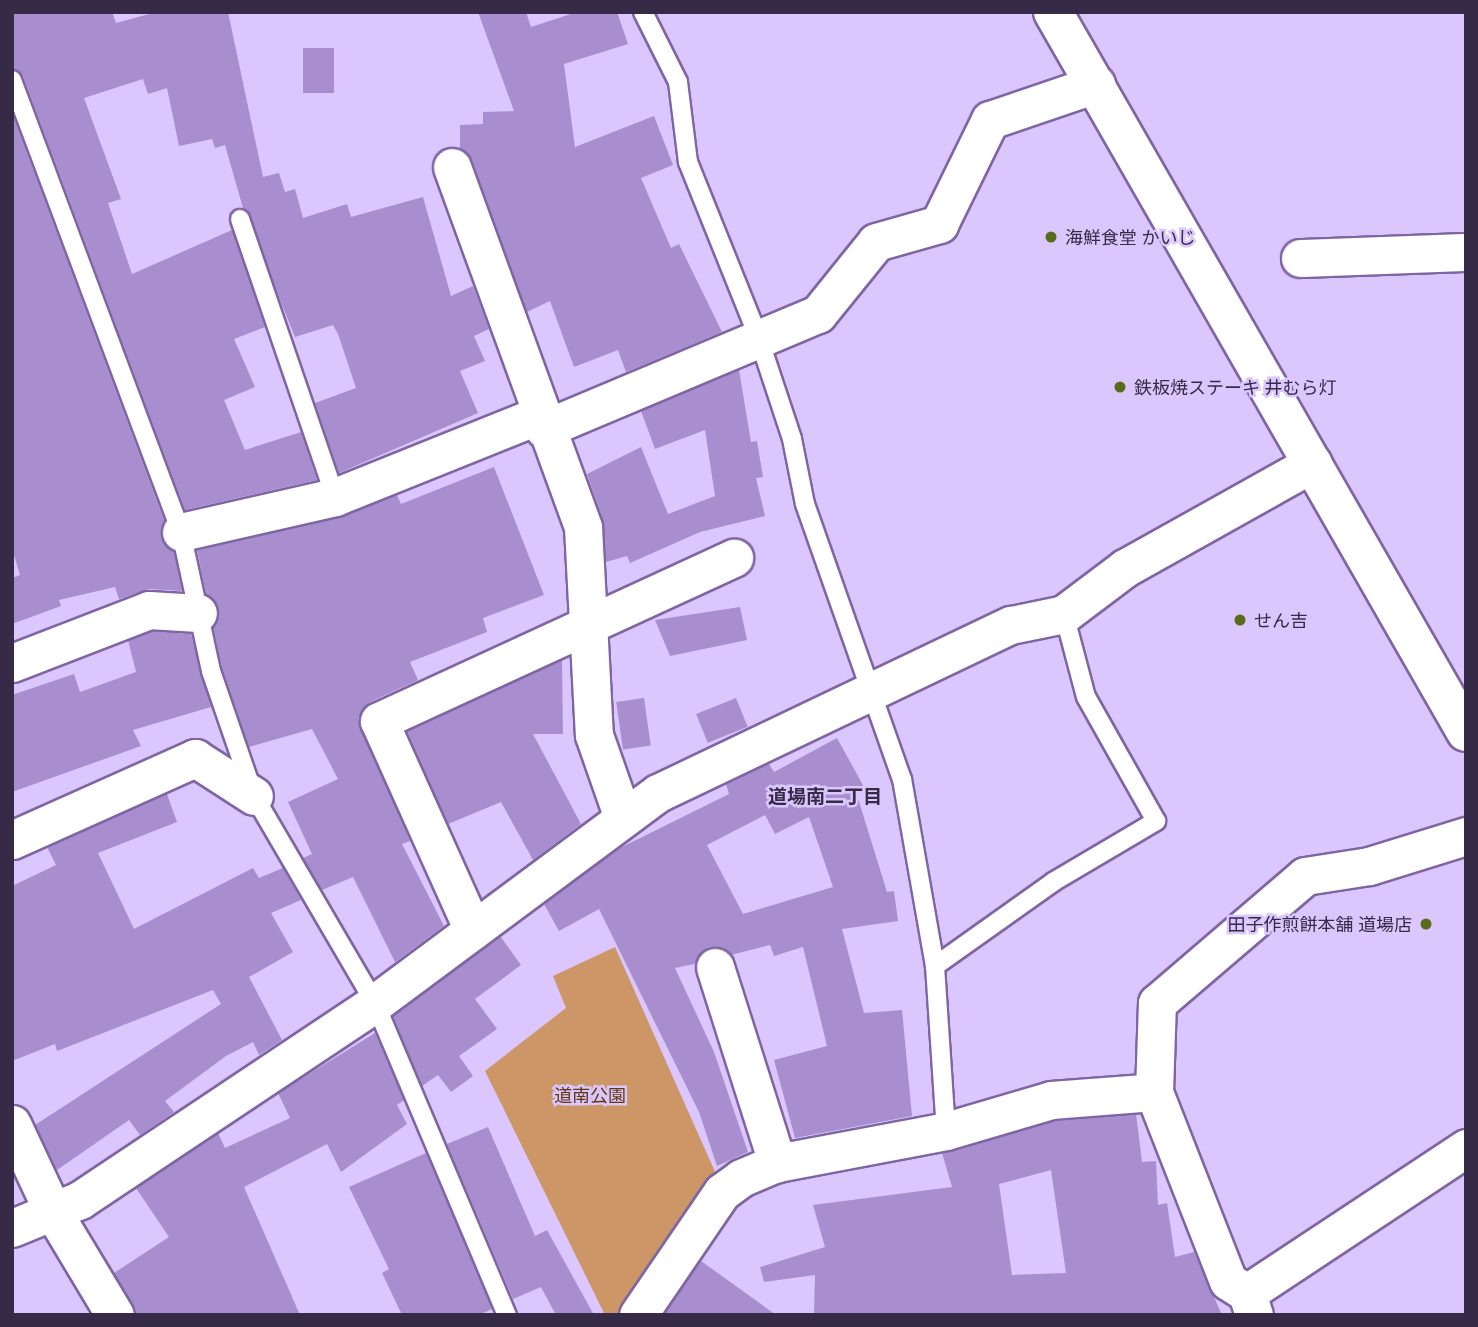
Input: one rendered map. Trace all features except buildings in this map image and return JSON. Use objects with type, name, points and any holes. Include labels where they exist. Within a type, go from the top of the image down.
[{"type":"street","points":[[1054,12],[1466,732]]},
{"type":"street","points":[[181,532],[335,497],[542,422],[818,314],[876,242],[939,224],[990,120],[1096,84]]},
{"type":"street","points":[[453,167],[589,550],[594,735],[623,818]]},
{"type":"street","points":[[1300,258],[1466,252]]},
{"type":"street","points":[[12,1228],[53,1212],[375,1003],[657,793],[1011,625],[1064,614],[1125,568],[1313,463]]},
{"type":"street","points":[[473,930],[379,721],[734,558]]},
{"type":"street","points":[[12,663],[149,610],[198,613]]},
{"type":"street","points":[[12,840],[195,758],[254,796]]},
{"type":"street","points":[[1466,835],[1369,866],[1304,876],[1157,1003],[1154,1092],[1228,1281],[1251,1304],[1466,1148]]},
{"type":"street","points":[[715,967],[777,1163]]},
{"type":"street","points":[[638,1315],[722,1192],[777,1163],[946,1131],[1051,1100],[1154,1092]]},
{"type":"street","points":[[12,1124],[53,1212],[114,1315]]},
{"type":"lane","points":[[643,12],[678,82],[688,162],[759,339],[792,439],[805,504],[902,779],[935,966],[946,1131]]},
{"type":"lane","points":[[12,80],[181,532],[198,613],[254,796],[375,1003],[507,1315]]},
{"type":"lane","points":[[240,219],[335,497]]},
{"type":"lane","points":[[935,966],[1053,883],[1156,821],[1086,697],[1064,614]]},
{"type":"green space","name":"道南公園","points":[[615,947],[720,1183],[631,1315],[605,1315],[485,1071],[566,1008],[553,976]]},
{"type":"place","name":"海鮮食堂 かいじ","points":[[1051,237]]},
{"type":"place","name":"鉄板焼ステーキ 井むら灯","points":[[1120,387]]},
{"type":"place","name":"せん吉","points":[[1240,620]]},
{"type":"place","name":"田子作煎餅本舗 道場店","points":[[1426,924]]},
{"type":"district","name":"道場南二丁目","points":[[825,796]]}]
